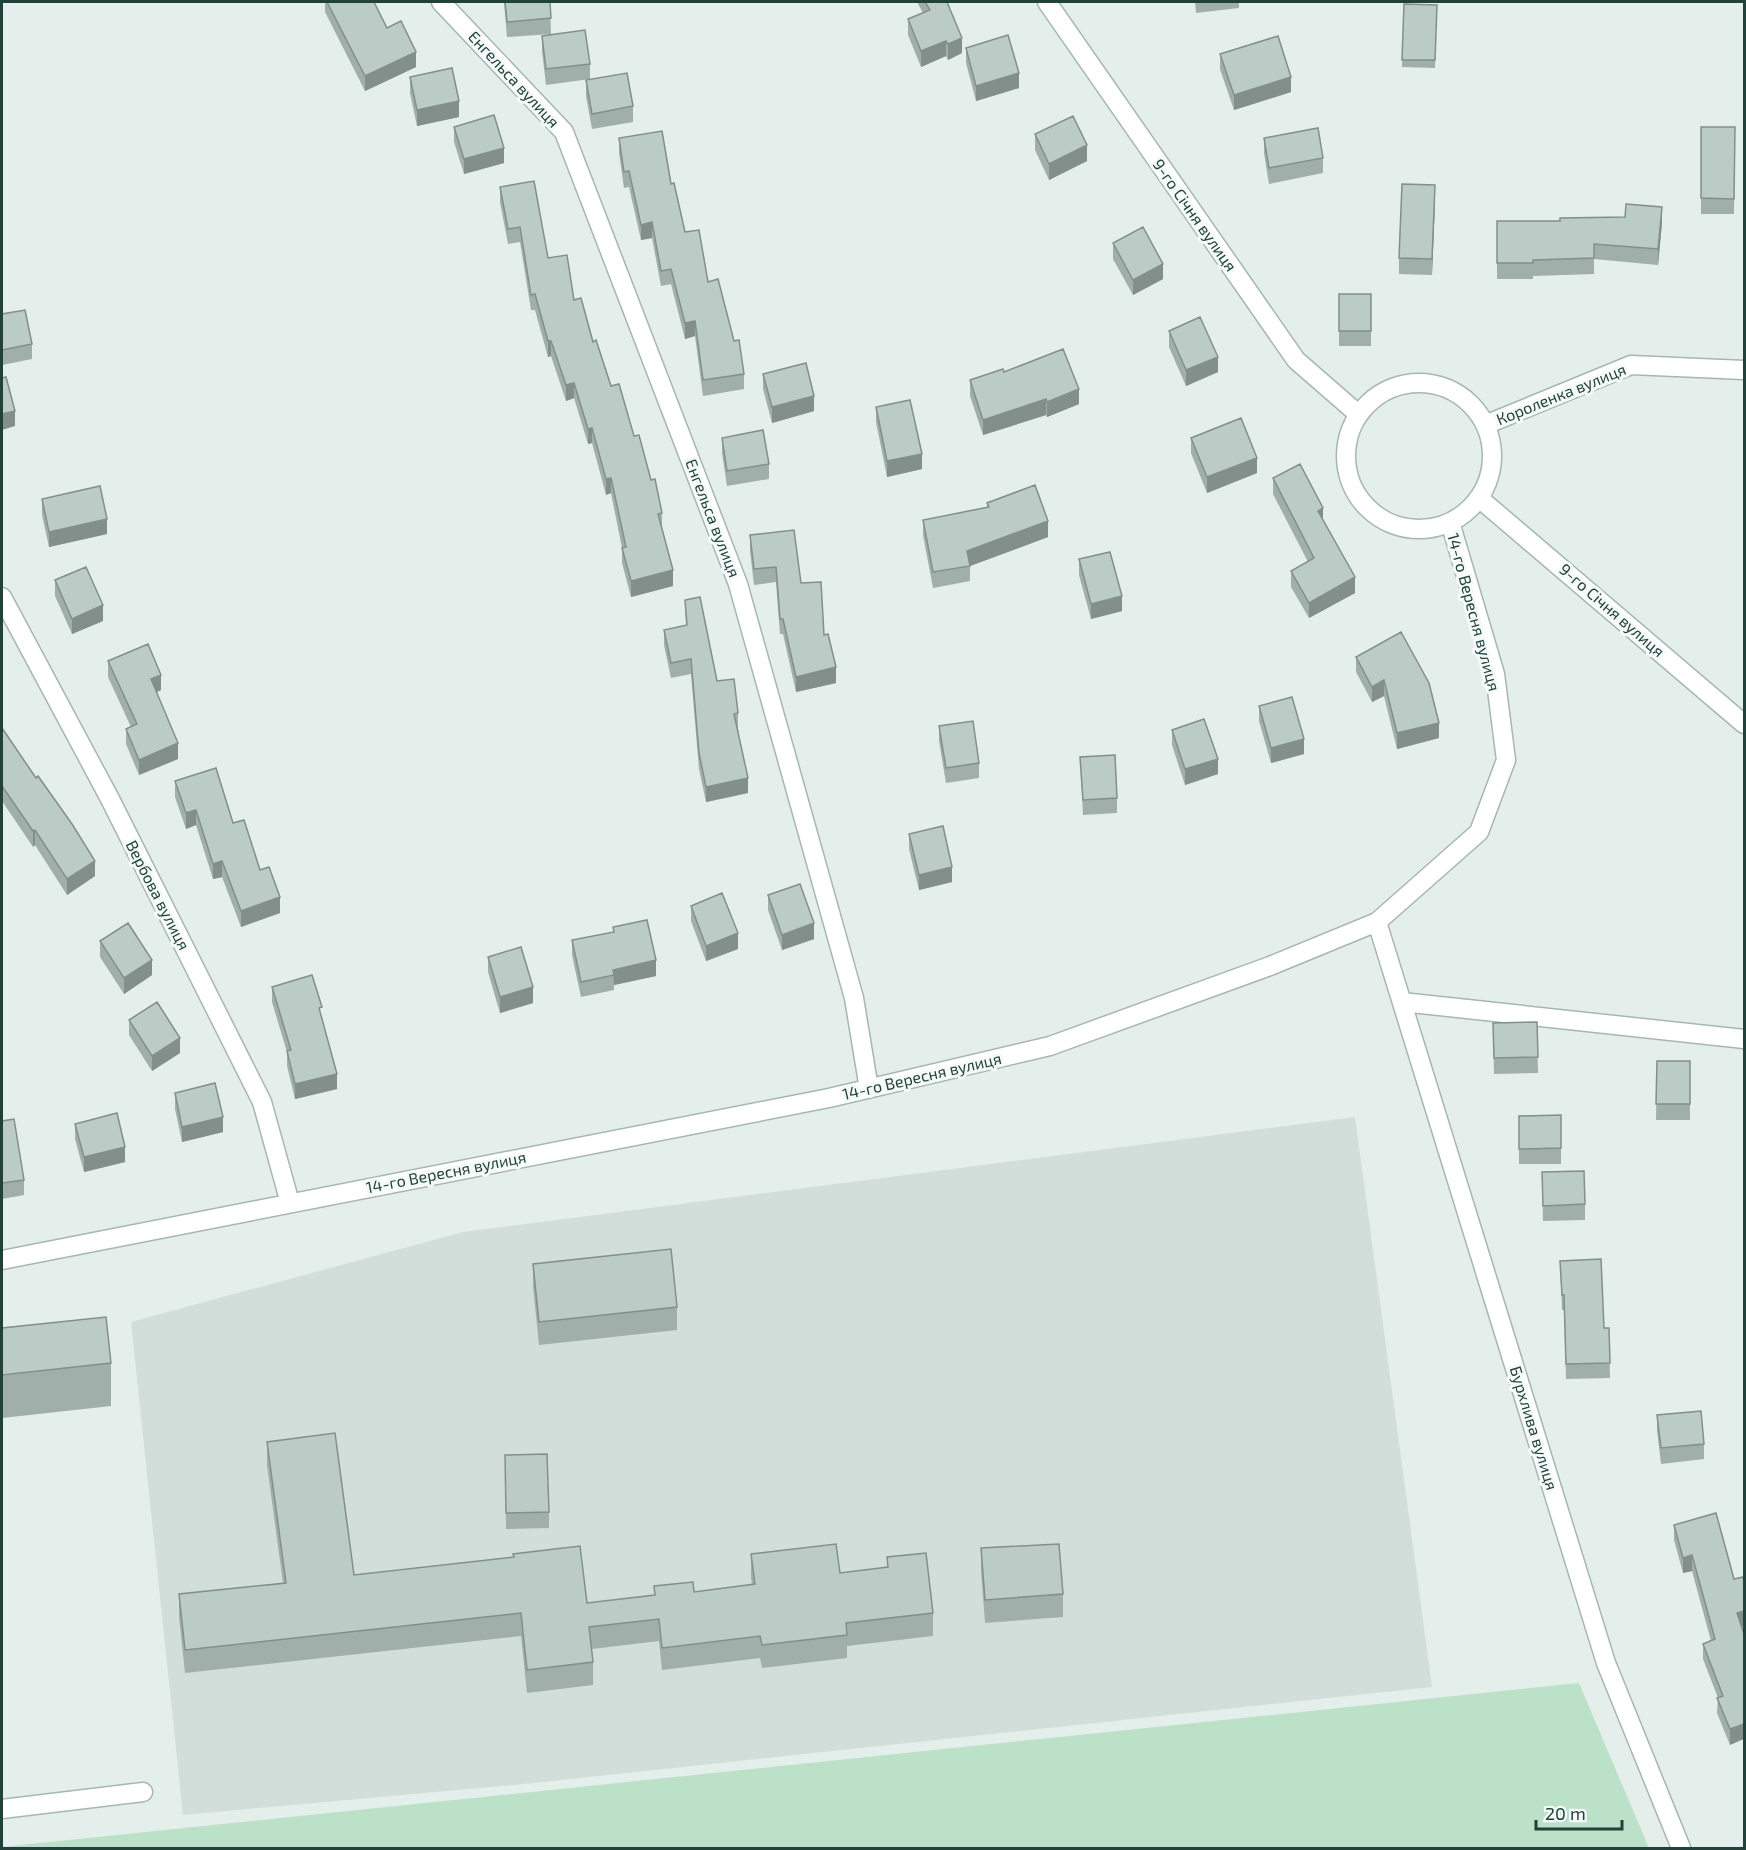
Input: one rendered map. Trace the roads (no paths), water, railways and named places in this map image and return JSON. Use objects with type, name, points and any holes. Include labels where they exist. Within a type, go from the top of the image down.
[{"type":"street","name":"Енгельса вулиця","points":[[441,2],[564,132],[738,584],[854,998],[869,1089]]},
{"type":"street","name":"9-го Січня вулиця","points":[[1047,2],[1296,360],[1358,414]]},
{"type":"street","name":"Короленка вулиця","points":[[1485,424],[1630,365],[1744,370]]},
{"type":"street","points":[[1425,383],[1443,387],[1461,396],[1474,408],[1485,424],[1491,442],[1488,480],[1479,498],[1466,512],[1450,522],[1431,528],[1412,529],[1394,525],[1377,516],[1362,503],[1352,487],[1346,469],[1345,450],[1350,431],[1358,414],[1371,400],[1387,389],[1405,384],[1425,383]]},
{"type":"street","name":"9-го Січня вулиця","points":[[1479,498],[1744,724]]},
{"type":"street","name":"14-го Вересня вулиця","points":[[2,1260],[869,1089],[1050,1046],[1270,966],[1377,922],[1479,832],[1506,760],[1495,674],[1450,522]]},
{"type":"street","name":"Вербова вулиця","points":[[2,597],[110,799],[262,1102],[290,1203]]},
{"type":"street","name":"Бурхлива вулиця","points":[[1377,922],[1606,1663],[1681,1848]]},
{"type":"street","points":[[1402,1002],[1744,1039]]},
{"type":"street","points":[[2,1809],[143,1792]]}]
